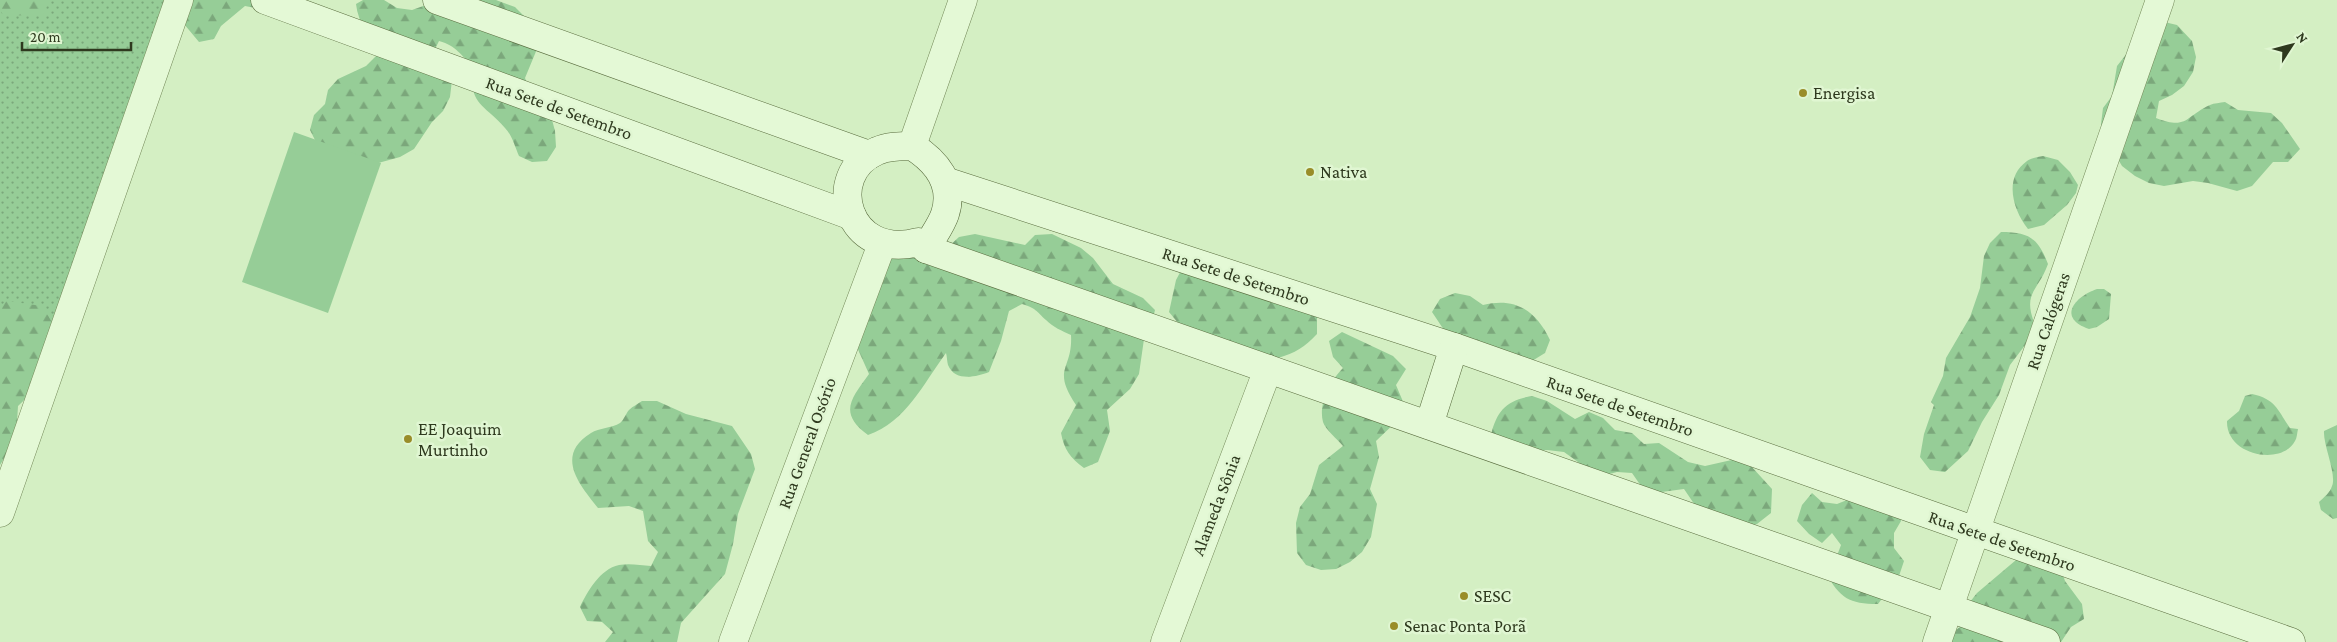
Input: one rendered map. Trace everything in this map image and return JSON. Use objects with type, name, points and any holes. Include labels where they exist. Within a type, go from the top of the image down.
[{"type":"main road","points":[[0,513],[179,0]]},
{"type":"main road","name":"Rua Sete de Setembro","points":[[265,0],[852,216]]},
{"type":"main road","points":[[437,0],[870,155]]},
{"type":"main road","points":[[912,146],[963,0]]},
{"type":"main road","name":"Rua Calógeras","points":[[1937,642],[2160,0]]},
{"type":"main road","points":[[926,249],[944,215],[948,198],[945,180],[930,158],[912,146],[887,148],[870,155],[858,166],[851,179],[848,194],[852,216],[864,233],[882,244],[894,246],[918,242],[926,249],[2046,642]]},
{"type":"main road","name":"Rua Sete de Setembro","points":[[945,180],[1454,347],[2291,642]]},
{"type":"main road","name":"Rua General Osório","points":[[733,642],[882,244]]},
{"type":"main road","points":[[1429,425],[1454,347]]},
{"type":"main road","name":"Alameda Sônia","points":[[1165,642],[1268,369]]},
{"type":"green space","points":[[0,0],[175,0],[61,338],[0,317]]},
{"type":"green space","points":[[0,0],[49,0],[43,16],[3,15],[0,9]]},
{"type":"green space","points":[[170,0],[297,0],[284,22],[277,14],[245,6],[221,26],[214,39],[199,42],[179,18]]},
{"type":"green space","points":[[363,0],[384,0],[397,8],[412,10],[426,5],[468,0],[496,0],[515,7],[526,18],[537,49],[525,78],[531,93],[551,116],[555,131],[556,147],[547,161],[532,162],[519,156],[507,131],[475,96],[472,79],[474,67],[454,48],[439,41],[432,55],[452,80],[450,97],[443,111],[432,122],[414,149],[400,157],[371,165],[317,144],[310,130],[314,115],[325,104],[328,90],[338,79],[366,66],[378,54],[357,11],[356,4]]},
{"type":"green space","points":[[2160,21],[2177,25],[2192,41],[2196,57],[2193,72],[2184,86],[2172,95],[2159,101],[2156,118],[2174,123],[2180,122],[2210,105],[2225,102],[2238,110],[2271,113],[2282,123],[2300,149],[2288,162],[2273,162],[2252,186],[2237,191],[2193,181],[2164,186],[2149,183],[2135,176],[2122,166],[2106,139],[2101,124],[2103,108],[2112,96],[2117,66],[2147,28]]},
{"type":"green space","points":[[294,132],[381,163],[328,313],[242,282]]},
{"type":"green space","points":[[2043,156],[2058,160],[2070,172],[2078,185],[2076,193],[2067,205],[2044,225],[2028,229],[2018,213],[2013,194],[2013,185],[2015,176],[2020,168],[2029,160]]},
{"type":"green space","points":[[2001,232],[2019,233],[2031,238],[2040,248],[2048,264],[2031,299],[2031,314],[2035,325],[2029,340],[2010,365],[1999,395],[1982,422],[1968,451],[1945,472],[1930,470],[1920,457],[1924,434],[1934,405],[1931,402],[1943,376],[1946,358],[1970,317],[1980,288],[1984,256],[1990,243]]},
{"type":"green space","points":[[975,234],[1025,245],[1035,235],[1052,234],[1081,248],[1093,258],[1113,284],[1143,298],[1155,310],[1151,326],[1144,339],[1139,374],[1130,389],[1107,410],[1110,431],[1098,462],[1084,468],[1068,453],[1061,433],[1076,405],[1069,393],[1064,376],[1071,347],[1071,335],[1052,325],[1033,308],[1022,304],[1009,311],[1001,341],[989,372],[966,377],[956,374],[948,365],[946,353],[913,401],[893,421],[868,435],[853,420],[850,406],[857,391],[869,374],[856,345],[869,258],[948,247],[959,237]]},
{"type":"green space","points":[[1183,267],[1317,311],[1317,334],[1299,349],[1278,358],[1188,335],[1169,312],[1176,280]]},
{"type":"green space","points":[[2097,289],[2104,289],[2111,294],[2109,319],[2097,327],[2089,329],[2074,319],[2071,314],[2072,308],[2082,297]]},
{"type":"green space","points":[[1455,293],[1470,296],[1483,305],[1505,303],[1524,309],[1538,321],[1550,340],[1545,353],[1532,361],[1448,336],[1432,312],[1440,299]]},
{"type":"green space","points":[[7,301],[42,306],[58,332],[42,383],[18,406],[16,439],[0,465],[0,306]]},
{"type":"green space","points":[[1342,332],[1393,356],[1406,369],[1396,385],[1404,404],[1399,419],[1376,441],[1379,457],[1370,489],[1377,504],[1371,537],[1362,552],[1350,562],[1336,569],[1321,570],[1306,565],[1297,553],[1296,523],[1300,507],[1310,494],[1319,465],[1343,446],[1326,428],[1322,415],[1322,408],[1327,393],[1334,379],[1343,368],[1333,357],[1329,341]]},
{"type":"green space","points":[[2252,394],[2271,402],[2276,406],[2290,428],[2298,429],[2296,440],[2288,449],[2268,455],[2256,454],[2235,442],[2229,433],[2227,421],[2239,411],[2245,396]]},
{"type":"green space","points":[[1532,396],[1547,401],[1575,419],[1589,412],[1603,418],[1615,430],[1632,433],[1644,444],[1659,443],[1688,462],[1705,466],[1736,459],[1751,466],[1772,489],[1771,513],[1757,524],[1743,528],[1701,514],[1684,489],[1654,493],[1641,486],[1632,473],[1617,472],[1602,476],[1587,473],[1578,462],[1564,452],[1547,450],[1515,452],[1491,435],[1493,426],[1504,408],[1516,400]]},
{"type":"green space","points":[[642,401],[657,401],[686,414],[732,426],[751,454],[755,469],[738,514],[725,574],[681,623],[677,642],[605,642],[613,632],[602,622],[587,621],[580,607],[586,595],[600,576],[612,567],[626,564],[651,566],[658,552],[648,541],[643,511],[629,506],[598,508],[578,480],[572,461],[574,451],[580,442],[594,431],[620,423],[632,407]]},
{"type":"green space","points":[[2337,425],[2337,518],[2333,519],[2321,510],[2319,502],[2330,491],[2333,481],[2324,431]]},
{"type":"green space","points":[[1812,493],[1822,502],[1837,504],[1852,498],[1898,506],[1901,521],[1894,533],[1894,548],[1904,561],[1899,576],[1878,604],[1860,603],[1846,598],[1836,588],[1826,573],[1835,561],[1841,545],[1832,533],[1822,543],[1809,534],[1797,521],[1802,505]]},
{"type":"green space","points":[[2048,558],[2060,566],[2065,581],[2082,604],[2084,619],[2071,627],[2061,642],[1946,642],[1953,632],[1967,622],[1966,607],[1977,593],[2016,560]]},
{"type":"place","name":"Energisa","points":[[1803,93]]},
{"type":"place","name":"Nativa","points":[[1310,172]]},
{"type":"place","name":"EE Joaquim Murtinho","points":[[408,439]]},
{"type":"place","name":"SESC","points":[[1464,596]]},
{"type":"place","name":"Senac Ponta Porã","points":[[1394,626]]}]
